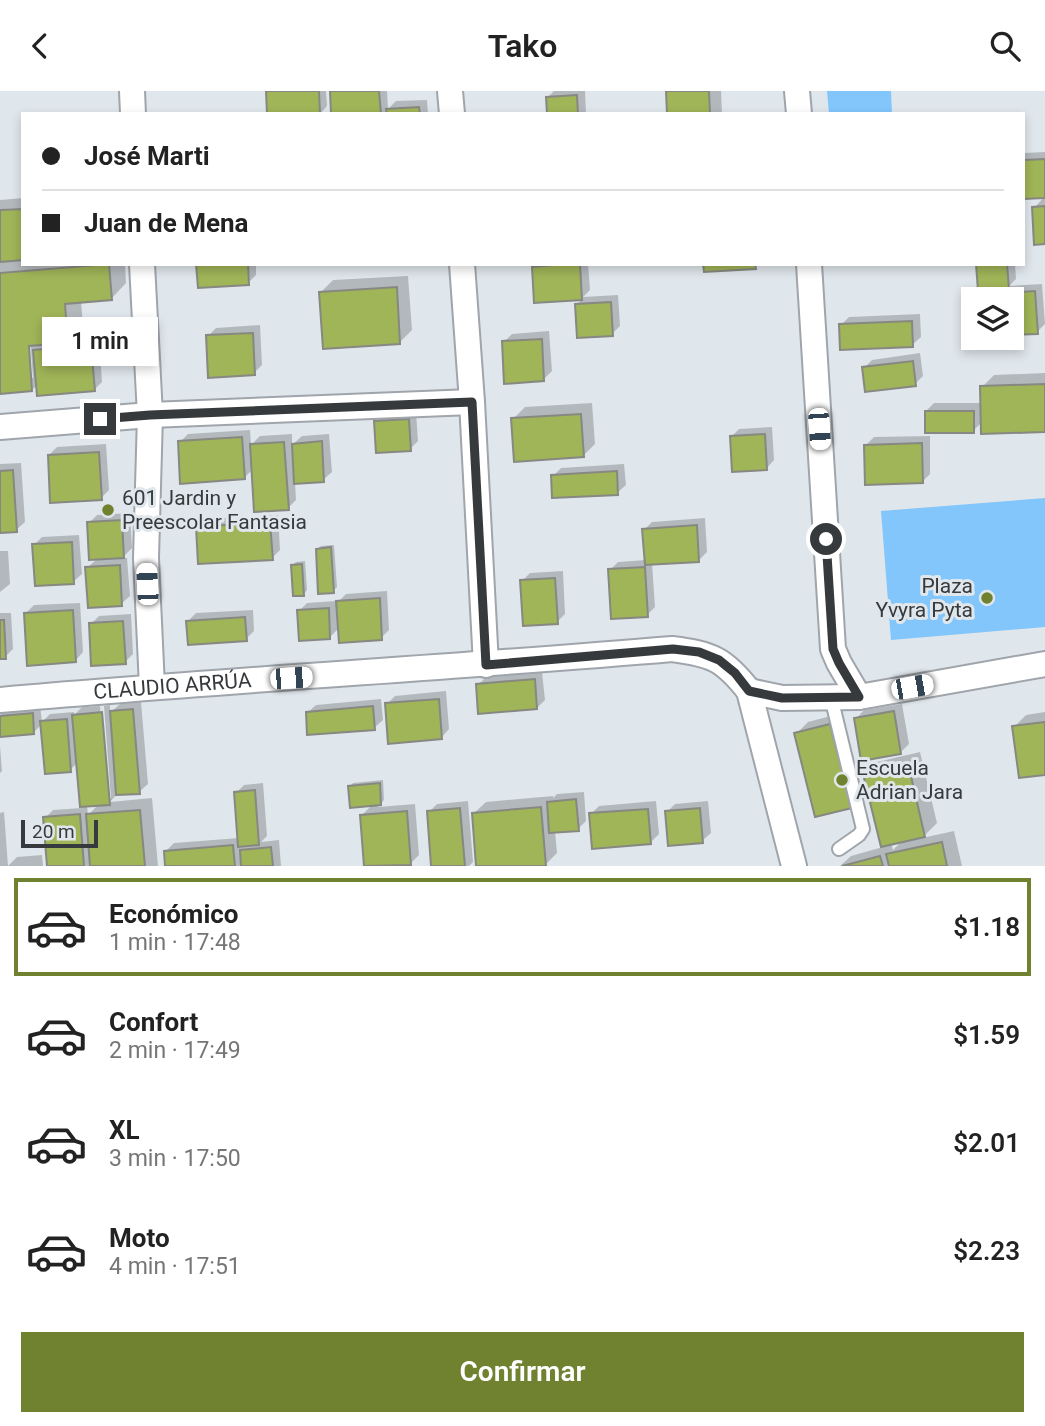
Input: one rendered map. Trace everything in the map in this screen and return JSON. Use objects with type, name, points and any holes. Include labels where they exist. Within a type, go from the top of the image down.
[{"type":"street","points":[[132,91],[133,112]]},
{"type":"street","points":[[450,91],[452,112]]},
{"type":"street","points":[[797,91],[799,112]]},
{"type":"street","points":[[142,266],[150,415],[146,558],[152,687]]},
{"type":"street","points":[[463,266],[486,665]]},
{"type":"street","points":[[808,266],[833,649],[859,697]]},
{"type":"street","points":[[0,428],[150,415],[472,402]]},
{"type":"street","name":"CLAUDIO ARRÚA","points":[[0,701],[152,687],[486,665],[673,649],[699,652],[719,660],[735,673],[749,691]]},
{"type":"street","points":[[794,866],[749,691],[782,698],[859,697],[1045,664]]},
{"type":"lane","points":[[831,697],[863,828],[859,835],[839,849]]},
{"type":"shaded area","points":[[827,91],[891,91],[892,112],[829,112]]},
{"type":"shaded area","points":[[1045,498],[1045,627],[891,640],[881,511]]},
{"type":"building","points":[[266,91],[319,91],[320,112],[267,112]]},
{"type":"building","points":[[330,91],[379,91],[381,112],[331,112]]},
{"type":"building","points":[[666,91],[709,91],[710,112],[667,112]]},
{"type":"building","points":[[577,95],[578,112],[547,112],[546,97]]},
{"type":"building","points":[[419,107],[420,112],[387,112],[386,109]]},
{"type":"building","points":[[1045,159],[1045,198],[1025,199],[1025,160]]},
{"type":"building","points":[[1045,206],[1045,244],[1034,245],[1032,207]]},
{"type":"building","points":[[21,209],[21,260],[0,262],[0,210]]},
{"type":"building","points":[[109,266],[112,300],[65,304],[68,343],[29,346],[32,391],[0,394],[0,273]]},
{"type":"building","points":[[196,266],[248,266],[249,285],[198,288]]},
{"type":"building","points":[[580,266],[582,300],[534,303],[532,267]]},
{"type":"building","points":[[703,266],[755,266],[756,269],[704,272]]},
{"type":"building","points":[[976,266],[1007,266],[1009,287],[978,287]]},
{"type":"building","points":[[397,287],[400,344],[323,349],[319,292]]},
{"type":"building","points":[[1035,291],[1038,334],[1024,335],[1024,292]]},
{"type":"building","points":[[611,302],[613,336],[577,338],[575,304]]},
{"type":"building","points":[[912,321],[913,347],[840,350],[839,324]]},
{"type":"building","points":[[253,333],[255,375],[208,378],[206,335]]},
{"type":"building","points":[[542,339],[544,381],[504,384],[502,341]]},
{"type":"building","points":[[91,345],[95,391],[37,396],[33,350]]},
{"type":"building","points":[[913,361],[916,386],[865,392],[862,367]]},
{"type":"building","points":[[1045,384],[1045,432],[981,434],[980,386]]},
{"type":"building","points":[[925,411],[974,411],[974,433],[925,433]]},
{"type":"building","points":[[581,414],[584,457],[514,462],[511,418]]},
{"type":"building","points":[[409,419],[411,451],[376,453],[374,421]]},
{"type":"building","points":[[765,434],[767,470],[732,472],[730,436]]},
{"type":"building","points":[[242,437],[245,479],[180,484],[178,441]]},
{"type":"building","points":[[322,441],[324,482],[294,484],[292,444]]},
{"type":"building","points":[[284,442],[289,510],[254,512],[250,444]]},
{"type":"building","points":[[922,443],[923,483],[865,485],[864,445]]},
{"type":"building","points":[[99,452],[102,500],[50,503],[48,455]]},
{"type":"building","points":[[13,470],[17,532],[0,533],[0,471]]},
{"type":"building","points":[[617,471],[618,495],[552,498],[551,475]]},
{"type":"building","points":[[122,520],[124,558],[89,560],[87,522]]},
{"type":"building","points":[[270,522],[273,560],[198,564],[196,527]]},
{"type":"building","points":[[697,525],[699,562],[645,565],[642,529]]},
{"type":"building","points":[[72,542],[74,584],[35,586],[32,544]]},
{"type":"building","points":[[331,547],[334,593],[318,594],[316,549]]},
{"type":"building","points":[[302,564],[304,596],[293,596],[291,565]]},
{"type":"building","points":[[120,565],[122,606],[88,608],[85,567]]},
{"type":"building","points":[[645,567],[648,617],[611,619],[608,569]]},
{"type":"building","points":[[555,578],[558,624],[523,626],[520,580]]},
{"type":"building","points":[[380,598],[382,640],[339,643],[336,601]]},
{"type":"building","points":[[329,608],[330,639],[299,641],[297,610]]},
{"type":"building","points":[[73,610],[76,662],[27,666],[24,613]]},
{"type":"building","points":[[245,617],[247,641],[188,645],[186,621]]},
{"type":"building","points":[[0,620],[4,620],[6,659],[0,659]]},
{"type":"building","points":[[123,621],[126,664],[91,666],[89,623]]},
{"type":"building","points":[[535,679],[537,709],[478,714],[476,684]]},
{"type":"building","points":[[439,699],[442,739],[388,744],[385,703]]},
{"type":"building","points":[[373,706],[375,730],[307,735],[306,712]]},
{"type":"building","points":[[133,709],[140,794],[116,795],[110,711]]},
{"type":"building","points":[[894,711],[901,754],[861,761],[854,718]]},
{"type":"building","points":[[102,712],[110,805],[80,807],[72,715]]},
{"type":"building","points":[[33,713],[34,734],[0,737],[0,716]]},
{"type":"building","points":[[67,719],[71,772],[45,774],[40,721]]},
{"type":"building","points":[[1045,722],[1045,775],[1019,778],[1012,726]]},
{"type":"building","points":[[830,724],[852,808],[815,817],[794,733]]},
{"type":"building","points":[[908,763],[925,837],[881,847],[863,774]]},
{"type":"building","points":[[380,783],[381,805],[350,808],[348,786]]},
{"type":"building","points":[[255,790],[259,845],[238,847],[234,792]]},
{"type":"building","points":[[576,799],[579,831],[549,833],[547,802]]},
{"type":"building","points":[[541,807],[546,866],[476,866],[472,813]]},
{"type":"building","points":[[460,808],[465,866],[431,866],[427,811]]},
{"type":"building","points":[[700,808],[703,843],[668,846],[665,811]]},
{"type":"building","points":[[648,809],[651,844],[592,849],[589,813]]},
{"type":"building","points":[[140,810],[145,866],[90,866],[86,814]]},
{"type":"building","points":[[407,811],[411,865],[364,866],[360,815]]},
{"type":"building","points":[[80,814],[84,866],[47,866],[43,817]]},
{"type":"building","points":[[942,842],[947,866],[889,866],[886,854]]},
{"type":"building","points":[[233,845],[235,866],[165,866],[164,851]]},
{"type":"building","points":[[271,847],[273,866],[241,866],[240,850]]},
{"type":"building","points":[[880,856],[883,866],[842,866]]},
{"type":"place","name":"601 Jardin y Preescolar Fantasia","points":[[108,510]]},
{"type":"place","name":"Plaza Yvyra Pyta","points":[[987,598]]},
{"type":"place","name":"Escuela Adrian Jara","points":[[842,780]]},
{"type":"route","points":[[100,419],[472,402],[486,665],[673,649],[699,652],[719,660],[735,673],[749,691],[782,698],[859,697],[833,649],[826,539]]}]
